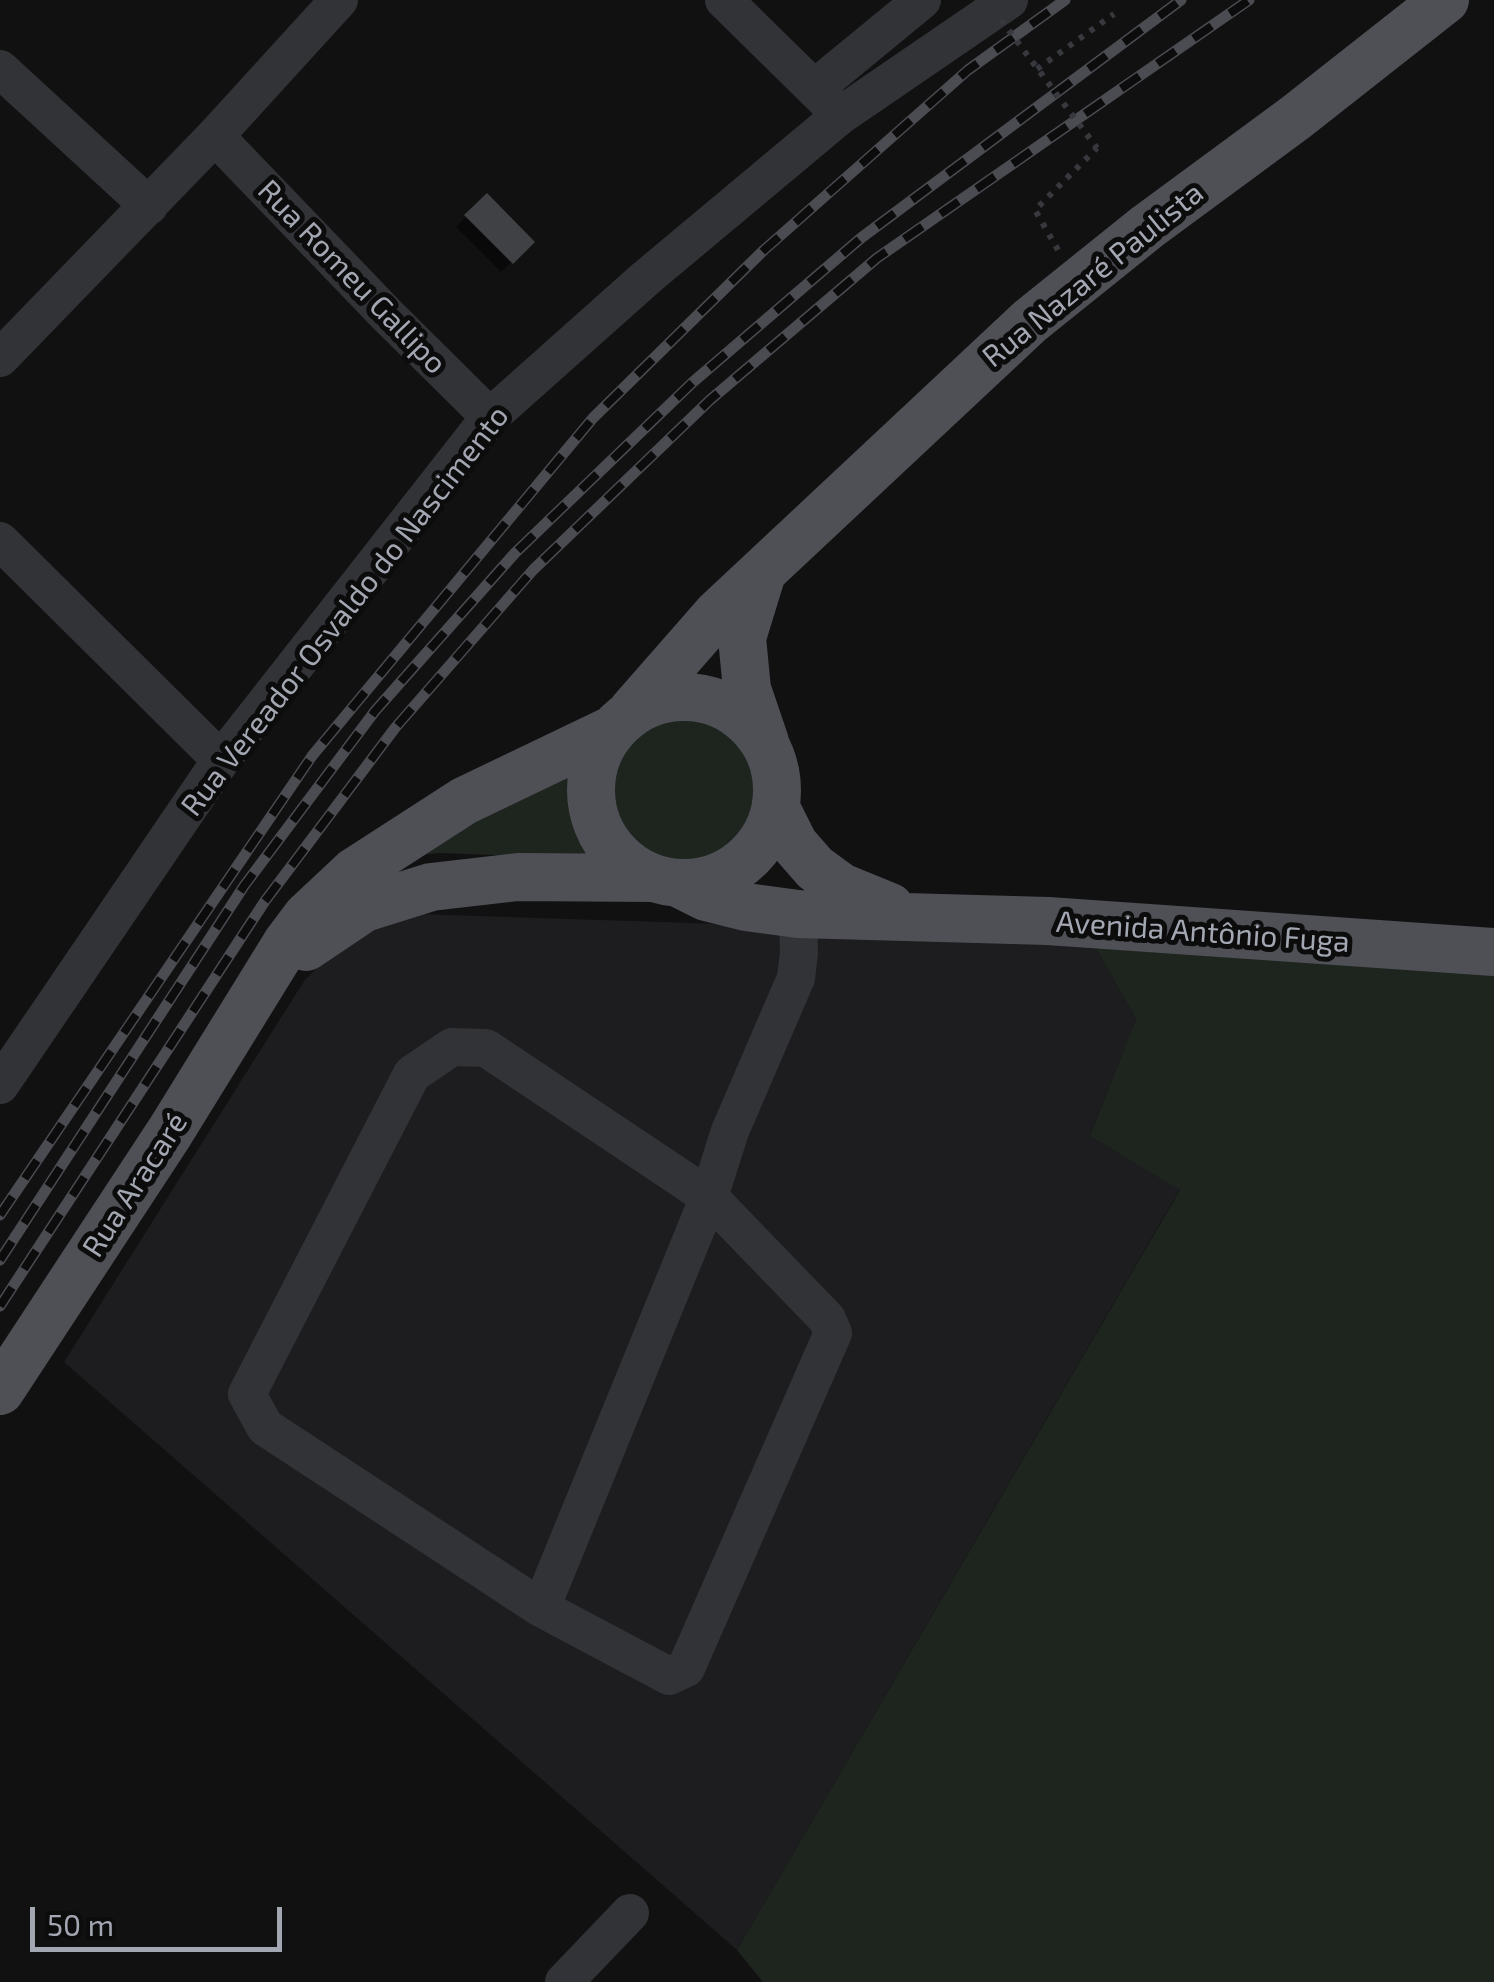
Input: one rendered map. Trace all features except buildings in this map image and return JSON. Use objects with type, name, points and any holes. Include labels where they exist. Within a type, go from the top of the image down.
[{"type":"main road","name":"Rua Nazaré Paulista","points":[[621,721],[718,614],[1030,321],[1445,0]]},
{"type":"main road","name":"Rua Nazaré Paulista","points":[[762,574],[742,638],[747,689],[766,746]]},
{"type":"main road","points":[[691,696],[721,704],[747,721],[766,746],[776,776],[776,808],[763,840],[741,864],[711,880],[665,881],[627,864],[606,842],[594,816],[590,786],[596,757],[621,721],[660,699],[691,696]]},
{"type":"main road","name":"Rua Aracaré","points":[[0,1391],[308,916],[354,872],[464,801],[621,721]]},
{"type":"main road","name":"Avenida Antônio Fuga","points":[[776,808],[794,844],[815,868],[841,887],[912,915]]},
{"type":"main road","name":"Rua Aracaré","points":[[267,976],[364,908],[417,891],[468,881],[518,878],[665,881]]},
{"type":"main road","name":"Avenida Antônio Fuga","points":[[665,881],[720,900],[798,914],[912,915],[1494,952]]},
{"type":"street","points":[[0,358],[149,206],[339,0]]},
{"type":"street","points":[[724,0],[828,101],[922,0]]},
{"type":"street","name":"Rua Vereador Osvaldo do Nascimento","points":[[0,1085],[221,760],[490,416],[646,278],[828,101],[942,46],[1005,10]]},
{"type":"street","points":[[0,69],[149,206]]},
{"type":"street","name":"Rua Romeu Gallipo","points":[[215,136],[490,416]]},
{"type":"street","points":[[0,541],[221,760]]},
{"type":"street","points":[[541,1608],[709,1197],[730,1131],[796,978],[800,953],[798,914]]},
{"type":"street","points":[[452,1047],[486,1048],[709,1197],[827,1319],[833,1334],[686,1668],[670,1676],[541,1608],[264,1427],[246,1394],[412,1074],[452,1047]]},
{"type":"street","points":[[564,1982],[630,1912]]},
{"type":"path","points":[[1005,10],[1037,68],[1097,148],[1035,210]]},
{"type":"path","points":[[1037,68],[1114,14]]},
{"type":"shaded area","points":[[685,714],[714,720],[739,736],[755,761],[761,790],[755,819],[739,844],[714,860],[685,866],[656,860],[631,844],[615,819],[609,790],[615,761],[631,736],[656,720]]},
{"type":"shaded area","points":[[578,766],[578,805],[601,859],[441,853],[406,856]]},
{"type":"shaded area","points":[[418,914],[1089,936],[1136,1019],[1090,1136],[1180,1189],[737,1950],[64,1362],[304,981],[345,940]]},
{"type":"shaded area","points":[[1089,936],[1494,964],[1494,1982],[763,1982],[737,1950],[1180,1190],[1090,1136],[1136,1019]]},
{"type":"railway","points":[[0,1215],[312,756],[593,418],[764,250],[968,70],[1065,0]]},
{"type":"railway","points":[[0,1260],[244,886],[375,711],[515,553],[693,382],[861,238],[1181,0]]},
{"type":"railway","points":[[0,1306],[265,901],[395,728],[533,570],[710,400],[877,258],[1249,0]]}]
